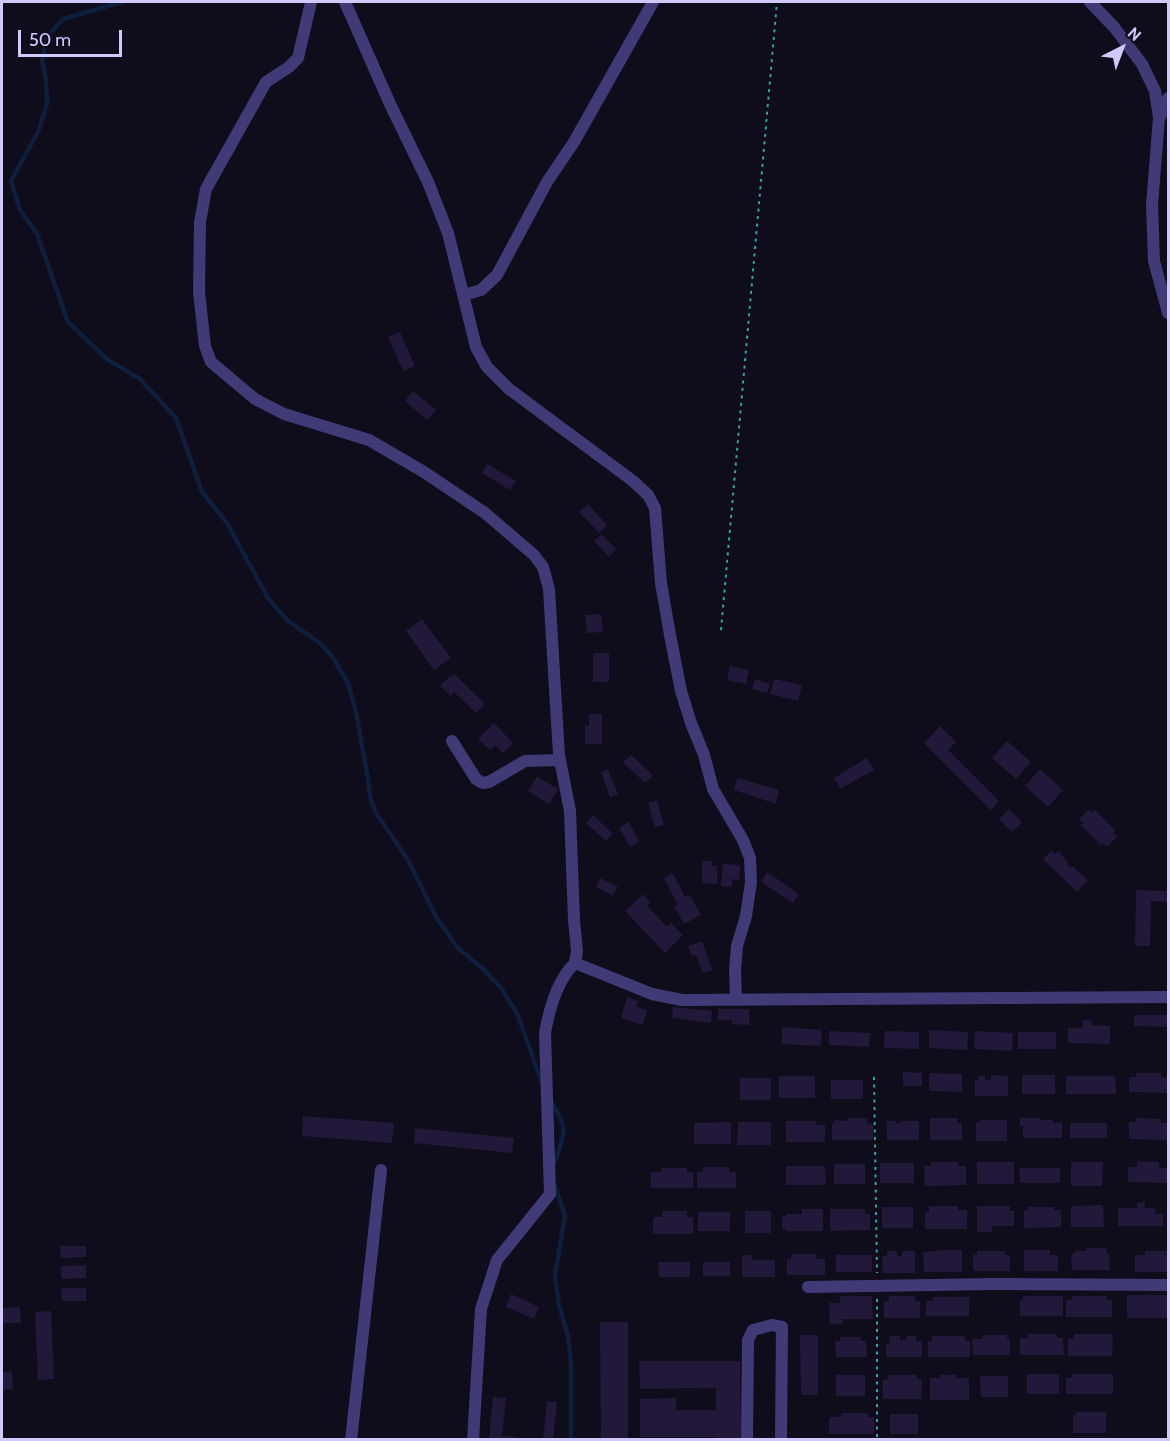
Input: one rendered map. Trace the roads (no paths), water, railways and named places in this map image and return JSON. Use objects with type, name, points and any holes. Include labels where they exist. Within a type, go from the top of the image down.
[{"type":"street","points":[[311,2],[298,58],[266,82],[206,189],[201,222],[199,291],[205,346],[211,362],[255,399],[284,414],[369,440],[424,472],[485,513],[534,555],[543,567],[549,589],[560,760],[570,811],[577,951],[574,963],[556,994],[545,1033],[550,1194],[497,1260],[481,1309],[473,1440]]},
{"type":"street","points":[[345,2],[390,104],[428,182],[448,232],[477,347],[487,367],[509,388],[633,481],[648,495],[655,508],[661,583],[681,691],[704,755],[713,789],[743,840],[750,858],[751,882],[746,915],[737,946],[736,1000]]},
{"type":"street","points":[[464,295],[481,290],[497,275],[547,182],[574,142],[653,2]]},
{"type":"street","points":[[1090,2],[1114,27],[1142,64],[1155,90],[1159,118],[1152,205],[1154,261],[1168,313]]},
{"type":"street","points":[[1159,118],[1168,98]]},
{"type":"street","points":[[452,741],[476,779],[483,783],[489,782],[525,761],[560,760]]},
{"type":"street","points":[[574,963],[652,994],[682,1000],[1168,997]]},
{"type":"street","points":[[351,1440],[381,1170]]},
{"type":"street","points":[[808,1287],[994,1284],[1168,1285]]},
{"type":"street","points":[[747,1440],[748,1340],[753,1330],[772,1325],[782,1327],[781,1440]]},
{"type":"waterway","points":[[122,2],[63,19],[47,37],[42,61],[47,104],[38,132],[11,181],[20,210],[37,234],[68,322],[108,360],[140,379],[176,418],[202,492],[227,523],[268,598],[288,621],[320,643],[332,656],[348,683],[356,712],[370,797],[376,813],[408,860],[436,917],[458,948],[501,988],[517,1013],[542,1083]]},
{"type":"waterway","points":[[551,1102],[563,1127],[554,1165]]},
{"type":"waterway","points":[[554,1183],[565,1216],[555,1275],[559,1305],[568,1336],[571,1363],[571,1440]]}]
